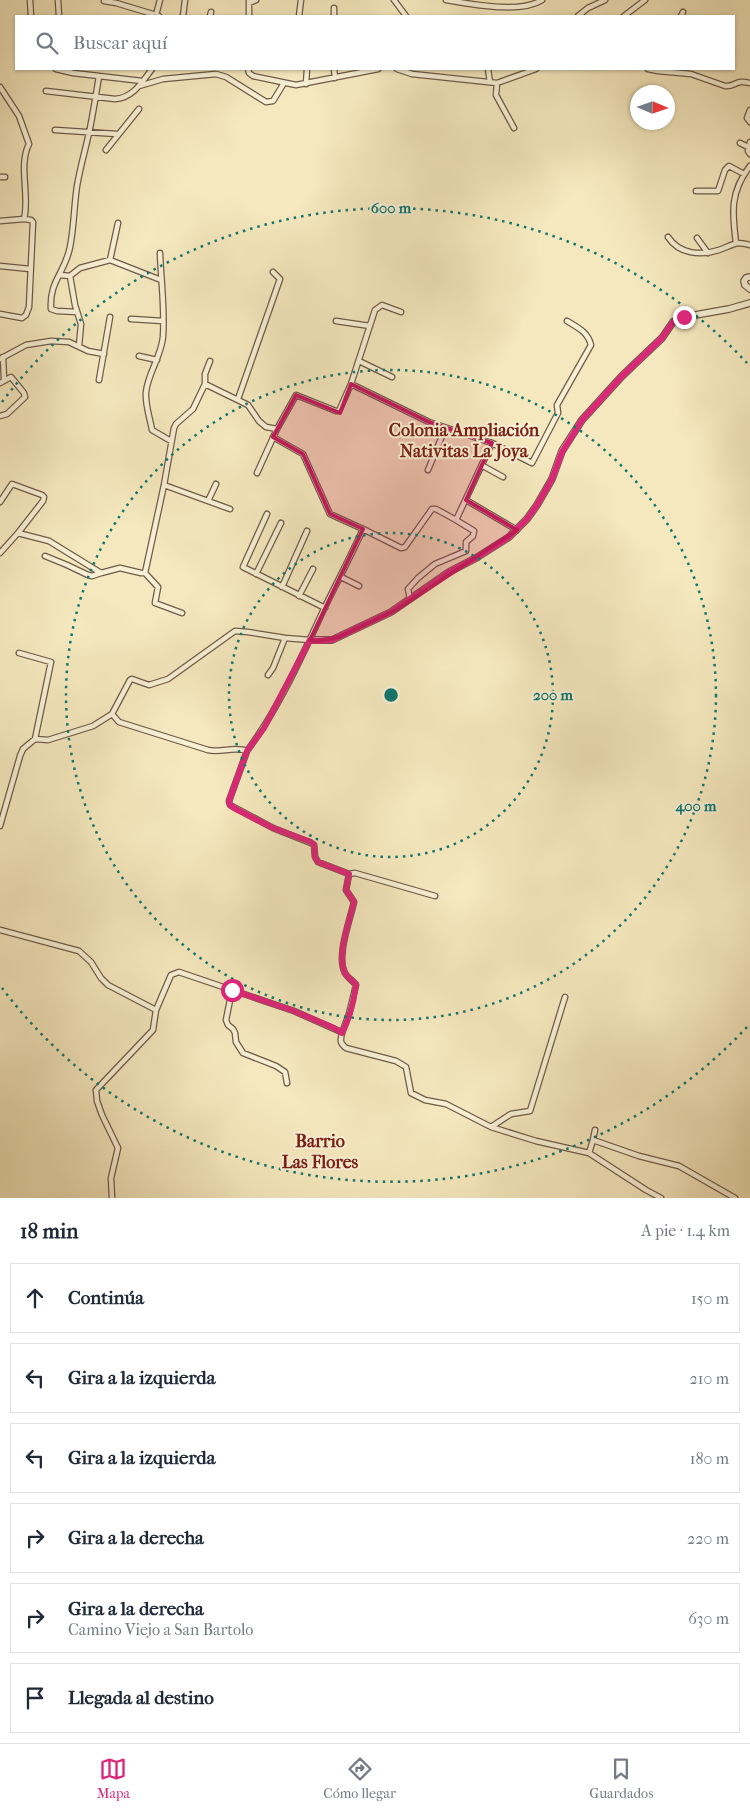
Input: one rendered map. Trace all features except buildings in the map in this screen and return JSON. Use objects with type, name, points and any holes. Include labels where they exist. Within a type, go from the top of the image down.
[{"type":"street","points":[[30,0],[31,15]]},
{"type":"street","points":[[58,0],[59,15]]},
{"type":"street","points":[[158,15],[160,0]]},
{"type":"street","points":[[183,15],[185,0]]},
{"type":"street","points":[[249,15],[249,2],[256,0]]},
{"type":"street","points":[[299,15],[301,0]]},
{"type":"street","points":[[394,0],[405,15]]},
{"type":"street","points":[[446,0],[480,5],[521,6],[536,4],[542,0]]},
{"type":"street","points":[[579,15],[588,8],[605,0]]},
{"type":"street","points":[[625,15],[645,0]]},
{"type":"street","points":[[104,2],[116,3],[155,15]]},
{"type":"street","points":[[334,8],[334,15]]},
{"type":"street","points":[[60,70],[141,84],[162,79],[216,74],[226,77],[266,102],[273,101],[284,83]]},
{"type":"street","points":[[46,91],[120,99],[125,98],[141,84],[151,70]]},
{"type":"street","points":[[306,70],[306,84]]},
{"type":"street","points":[[334,70],[335,78]]},
{"type":"street","points":[[249,71],[254,76],[296,85],[373,70]]},
{"type":"street","points":[[399,70],[412,74],[496,83],[533,70]]},
{"type":"street","points":[[488,70],[490,82]]},
{"type":"street","points":[[658,70],[691,74],[725,86],[741,81],[750,84]]},
{"type":"street","points":[[77,312],[52,309],[50,296],[54,282],[60,275],[68,257],[78,185],[90,131],[99,76]]},
{"type":"street","points":[[496,83],[496,95],[514,128]]},
{"type":"street","points":[[0,86],[19,116],[28,144],[24,155],[26,205],[24,219]]},
{"type":"street","points":[[106,150],[139,109]]},
{"type":"street","points":[[750,110],[746,118],[750,122]]},
{"type":"street","points":[[55,130],[118,134]]},
{"type":"street","points":[[750,142],[748,147],[750,154]]},
{"type":"street","points":[[740,143],[748,147]]},
{"type":"street","points":[[696,191],[718,191],[725,170],[729,166],[744,174]]},
{"type":"street","points":[[736,243],[733,205],[744,174],[750,166]]},
{"type":"street","points":[[0,221],[32,220],[29,307],[26,315],[22,318],[0,314]]},
{"type":"street","points":[[110,260],[118,223]]},
{"type":"street","points":[[668,237],[680,250],[688,252],[708,253],[736,243],[750,245]]},
{"type":"street","points":[[697,238],[708,253]]},
{"type":"street","points":[[160,253],[163,290],[162,338],[157,360],[148,384],[146,404],[152,430],[171,441]]},
{"type":"street","points":[[70,276],[80,268],[110,260],[161,280]]},
{"type":"street","points":[[0,266],[30,269]]},
{"type":"street","points":[[238,400],[280,279],[273,272]]},
{"type":"street","points":[[60,275],[70,276]]},
{"type":"street","points":[[70,276],[81,324],[79,346]]},
{"type":"street","points":[[750,277],[744,281],[750,289]]},
{"type":"street","points":[[35,739],[48,740],[93,726],[112,714],[130,680],[149,685],[168,679],[235,631],[326,641],[339,637],[396,610],[449,572],[502,542],[517,530],[537,505],[552,479],[562,452],[582,420],[622,376],[662,338],[673,322],[684,317],[729,309],[750,303]]},
{"type":"street","points":[[257,473],[277,429],[296,395],[336,411],[339,410],[351,384],[375,310],[382,305],[401,312]]},
{"type":"street","points":[[99,380],[110,317]]},
{"type":"street","points":[[131,319],[163,321]]},
{"type":"street","points":[[336,321],[370,326]]},
{"type":"street","points":[[351,384],[444,429],[492,443],[529,463],[533,462],[558,413],[557,405],[591,345],[590,339],[585,333],[567,321]]},
{"type":"street","points":[[0,416],[7,414],[25,397],[13,378],[2,381],[2,358],[26,345],[62,341],[96,354],[104,354]]},
{"type":"street","points":[[139,356],[157,360]]},
{"type":"street","points":[[145,573],[176,424],[193,410],[205,384],[205,374],[210,361]]},
{"type":"street","points":[[359,361],[392,376]]},
{"type":"street","points":[[205,384],[250,407],[254,415],[266,427],[277,429]]},
{"type":"street","points":[[428,470],[444,429]]},
{"type":"street","points":[[273,437],[303,454],[330,514],[401,548],[405,547],[432,509],[436,509],[474,531],[473,536],[466,542],[466,551],[436,564],[408,589],[410,599]]},
{"type":"street","points":[[456,520],[492,443]]},
{"type":"street","points":[[482,466],[502,476]]},
{"type":"street","points":[[0,502],[12,484],[42,494],[44,497],[18,533],[0,553]]},
{"type":"street","points":[[208,501],[216,484]]},
{"type":"street","points":[[164,485],[230,509]]},
{"type":"street","points":[[466,500],[517,530]]},
{"type":"street","points":[[267,514],[243,567],[325,608]]},
{"type":"street","points":[[256,574],[281,523]]},
{"type":"street","points":[[363,529],[310,640],[264,728],[247,751],[229,801],[230,805],[273,828],[311,842],[314,845],[315,857],[318,862],[349,874],[355,873],[435,896]]},
{"type":"street","points":[[282,586],[307,531]]},
{"type":"street","points":[[18,533],[49,541],[101,573]]},
{"type":"street","points":[[45,556],[67,564],[88,576],[120,568],[145,573],[158,587],[155,603],[182,613]]},
{"type":"street","points":[[299,596],[313,569]]},
{"type":"street","points":[[341,577],[359,586]]},
{"type":"street","points":[[268,675],[273,668],[285,638]]},
{"type":"street","points":[[0,826],[20,756],[23,749],[35,739],[51,662],[19,653]]},
{"type":"street","points":[[112,714],[119,722],[208,750],[217,752],[240,748],[247,751]]},
{"type":"street","points":[[349,874],[346,890],[354,902],[342,951],[341,963],[345,973],[356,984],[349,1014],[340,1040],[341,1044],[346,1048],[396,1061],[406,1067],[411,1093],[425,1100],[446,1104],[491,1127],[536,1141],[589,1154],[661,1198]]},
{"type":"street","points":[[0,930],[79,951],[91,962],[108,984],[156,1010]]},
{"type":"street","points":[[112,1198],[111,1178],[118,1148],[97,1101],[96,1090],[152,1030],[156,1010],[171,975],[179,972],[294,1011],[342,1033]]},
{"type":"street","points":[[232,990],[226,1020],[228,1025],[233,1028],[236,1042],[245,1055],[265,1061],[285,1072],[287,1083]]},
{"type":"street","points":[[491,1127],[511,1114],[530,1111],[565,997]]},
{"type":"street","points":[[589,1154],[595,1130]]},
{"type":"street","points":[[593,1140],[639,1156],[679,1166],[735,1198]]},
{"type":"highlighted area","points":[[351,384],[429,422],[492,443],[466,500],[517,530],[396,610],[339,637],[317,641],[310,640],[363,529],[330,514],[303,454],[273,437],[296,395],[340,413]]},
{"type":"district","name":"Colonia Ampliación Nativitas La Joya","points":[[464,440]]},
{"type":"district","name":"Barrio Las Flores","points":[[320,1151]]},
{"type":"route","points":[[232,990],[294,1011],[342,1033],[355,989],[356,984],[345,973],[341,963],[342,951],[354,902],[346,890],[349,874],[318,862],[315,857],[314,845],[311,842],[273,828],[234,808],[230,805],[229,801],[247,751],[264,728],[310,640],[332,640],[396,610],[449,572],[476,558],[509,537],[527,519],[537,505],[552,479],[562,452],[582,420],[622,376],[662,338],[673,322],[678,318],[684,317]]}]
